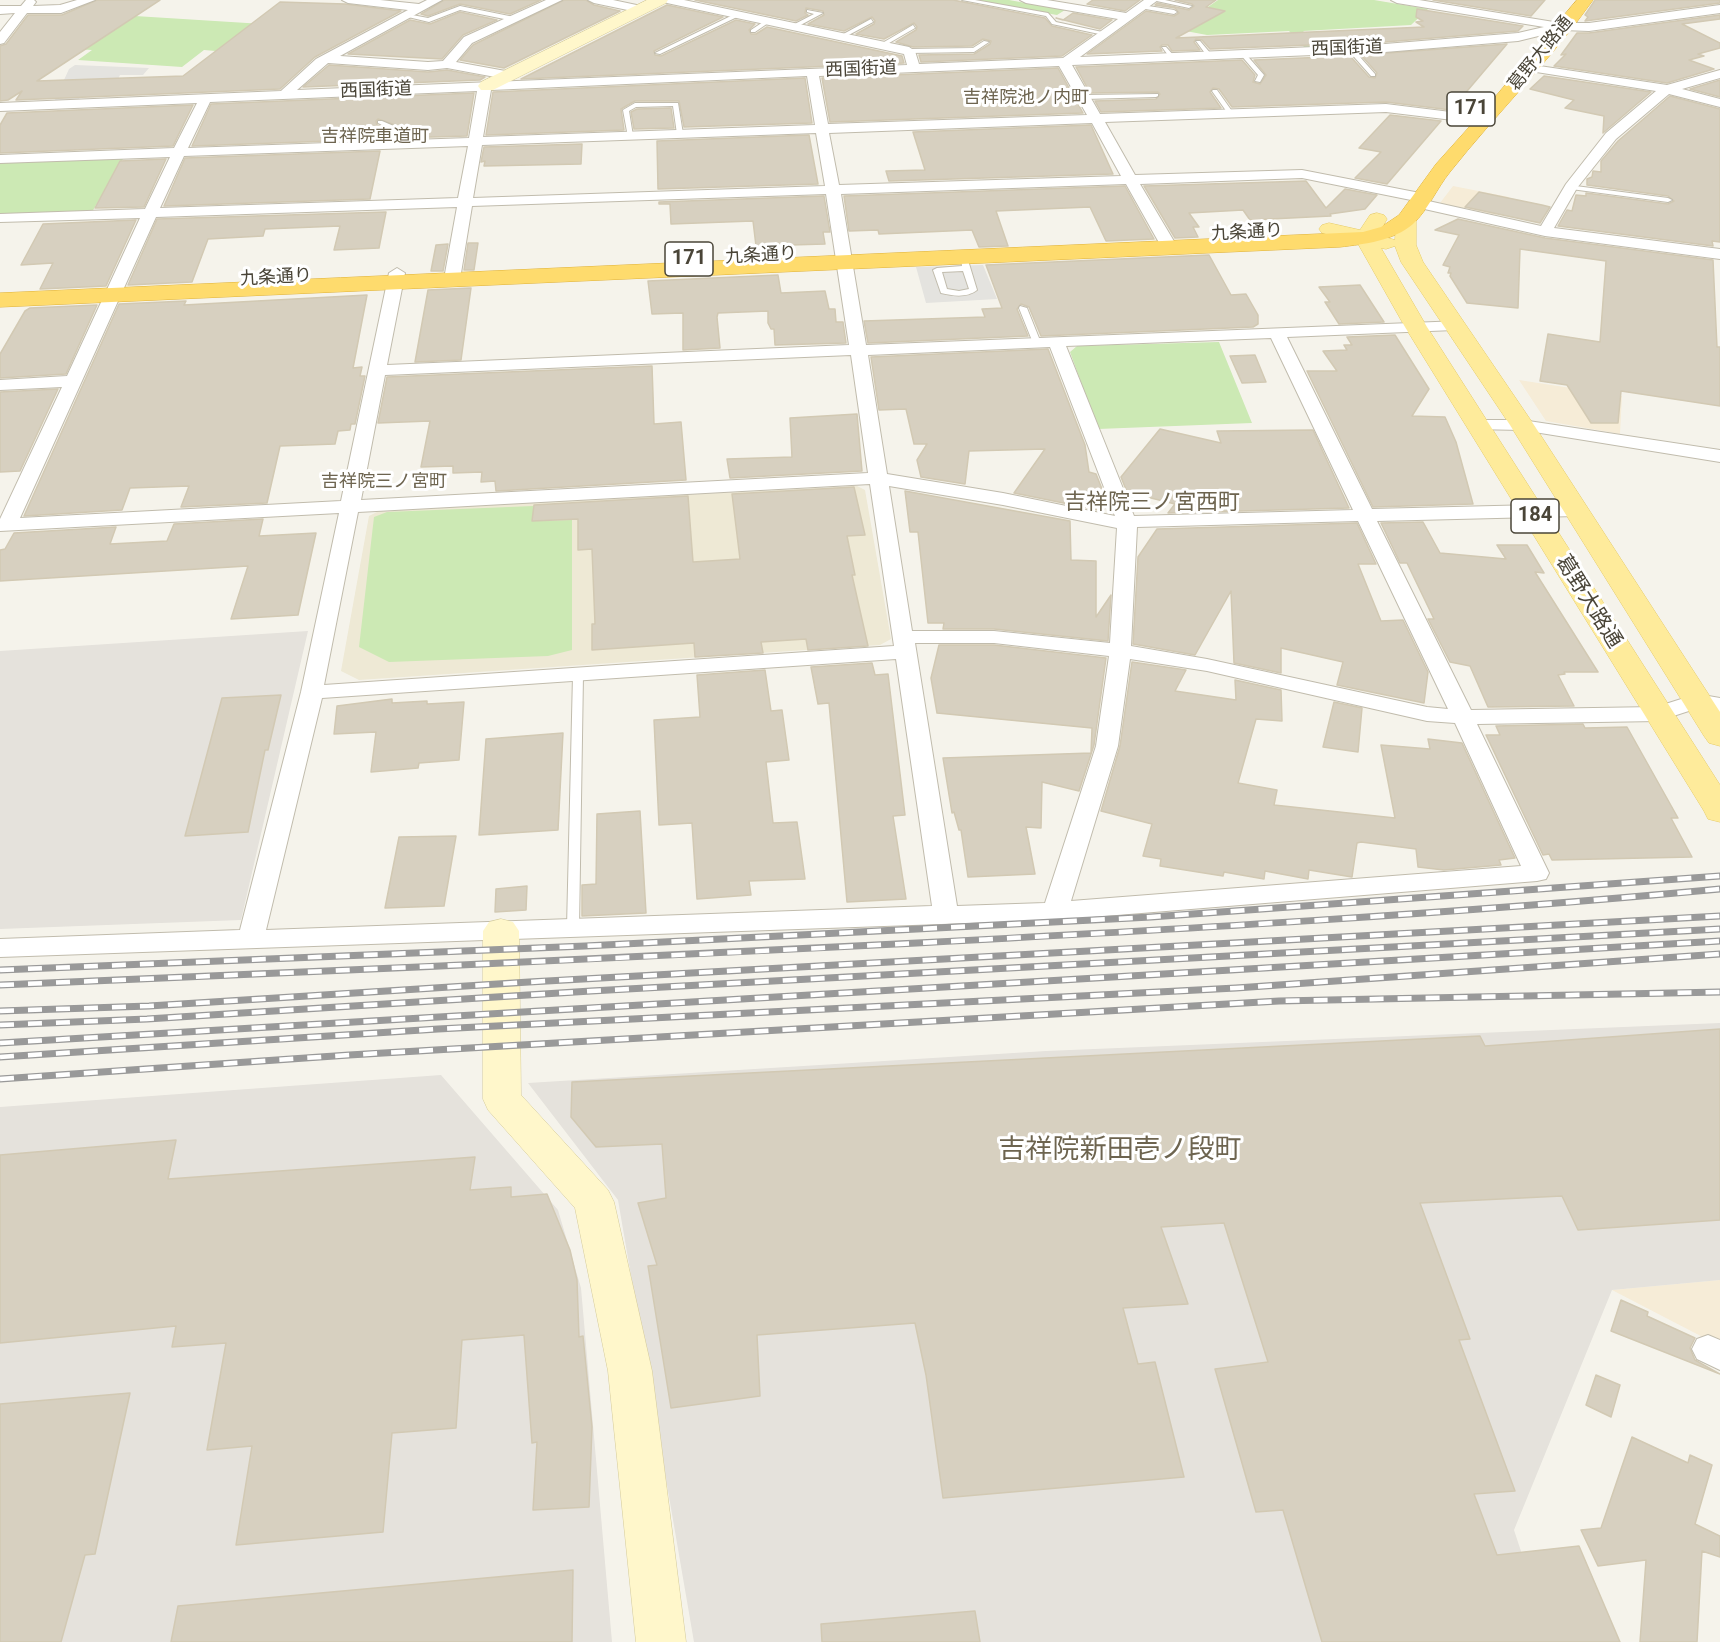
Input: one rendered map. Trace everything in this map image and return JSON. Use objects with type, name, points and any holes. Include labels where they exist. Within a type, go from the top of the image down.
[{"type":"highway","name":"葛野大路通","points":[[1371,229],[1388,231],[1486,120],[1530,66],[1548,28],[1565,0]]},
{"type":"highway","name":"葛野大路通","points":[[1411,203],[1418,171],[1481,97],[1548,28],[1585,0]]},
{"type":"highway","name":"九条通り","points":[[844,257],[965,263],[1167,242],[1329,229],[1371,229]]},
{"type":"highway","name":"九条通り","points":[[0,291],[114,290],[1167,242],[1340,241],[1371,229]]},
{"type":"highway","name":"九条通り","points":[[0,300],[114,290]]},
{"type":"main road","name":"葛野大路通","points":[[1411,203],[1405,245],[1412,262],[1522,425],[1576,510],[1709,703],[1720,736]]},
{"type":"main road","name":"葛野大路通","points":[[1371,229],[1416,327],[1720,811]]},
{"type":"main road","points":[[1371,229],[1412,262]]},
{"type":"street","points":[[0,10],[27,5],[61,9],[89,0]]},
{"type":"street","points":[[348,0],[422,8]]},
{"type":"street","points":[[284,95],[326,59],[436,0]]},
{"type":"street","points":[[447,64],[468,40],[556,0]]},
{"type":"street","points":[[594,0],[642,9]]},
{"type":"street","points":[[453,275],[474,141],[487,86],[660,0]]},
{"type":"street","points":[[667,0],[909,51],[914,68]]},
{"type":"street","points":[[1026,0],[1126,17]]},
{"type":"street","points":[[1397,0],[1548,28]]},
{"type":"street","points":[[1150,2],[1064,63],[1098,118],[1167,242]]},
{"type":"street","points":[[0,40],[27,5]]},
{"type":"street","name":"西国街道","points":[[0,106],[812,71],[1064,63],[1168,52],[1209,55],[1350,49],[1468,42],[1548,28],[1589,27],[1720,9]]},
{"type":"street","points":[[326,59],[334,62],[417,66],[447,64],[506,75]]},
{"type":"street","points":[[1530,66],[1666,89],[1720,103]]},
{"type":"street","points":[[812,71],[859,350],[946,916]]},
{"type":"street","points":[[1545,231],[1571,187],[1611,136],[1666,89],[1720,74]]},
{"type":"street","points":[[206,98],[4,524],[879,478],[1003,499],[1114,522],[1576,510]]},
{"type":"street","points":[[0,159],[1386,108],[1486,120]]},
{"type":"street","points":[[0,218],[1130,178],[1302,174],[1411,203],[1545,231],[1720,254]]},
{"type":"street","points":[[251,938],[312,692],[396,277]]},
{"type":"street","points":[[379,370],[1454,325]]},
{"type":"street","points":[[0,948],[1055,911],[1537,873],[1465,717],[1363,514],[1277,333]]},
{"type":"street","points":[[1055,911],[1107,746],[1120,651],[1127,522],[1056,342]]},
{"type":"street","points":[[0,385],[72,381]]},
{"type":"street","points":[[1478,425],[1522,425],[1720,456]]},
{"type":"street","points":[[312,692],[578,675],[994,638],[1120,651],[1207,665],[1427,714],[1465,717],[1658,714],[1709,703]]},
{"type":"street","points":[[501,931],[502,1098],[594,1202],[630,1371],[661,1642]]},
{"type":"lane","points":[[965,0],[1048,15],[1054,23],[1104,33]]},
{"type":"lane","points":[[1150,2],[1189,6]]},
{"type":"lane","points":[[1150,2],[1174,12]]},
{"type":"lane","points":[[407,16],[429,20],[460,8],[514,19]]},
{"type":"lane","points":[[793,27],[820,13],[809,11]]},
{"type":"lane","points":[[658,53],[737,15]]},
{"type":"lane","points":[[753,31],[768,21]]},
{"type":"lane","points":[[841,37],[871,21]]},
{"type":"lane","points":[[882,45],[913,27]]},
{"type":"lane","points":[[909,51],[974,50],[986,42]]},
{"type":"lane","points":[[1198,42],[1209,55]]},
{"type":"lane","points":[[1350,49],[1373,75]]},
{"type":"lane","points":[[1242,54],[1262,75],[1258,81]]},
{"type":"lane","points":[[1215,91],[1231,114]]},
{"type":"lane","points":[[1085,97],[1156,95]]},
{"type":"lane","points":[[630,136],[626,110],[635,105],[676,104],[680,134]]},
{"type":"lane","points":[[380,122],[393,126],[388,145]]},
{"type":"lane","points":[[1571,187],[1668,200]]},
{"type":"lane","points":[[965,263],[973,290],[969,293],[944,291],[938,270],[965,263]]},
{"type":"lane","points":[[1023,308],[1037,343]]},
{"type":"lane","points":[[573,927],[578,675]]},
{"type":"shaded area","points":[[75,65],[149,68],[143,75],[120,75],[117,81],[87,83],[78,101],[54,102],[69,69]]},
{"type":"shaded area","points":[[1453,186],[1509,197],[1496,215],[1440,203]]},
{"type":"shaded area","points":[[983,265],[997,299],[926,303],[916,267]]},
{"type":"shaded area","points":[[1519,380],[1622,396],[1620,434],[1546,421]]},
{"type":"shaded area","points":[[857,486],[865,490],[891,639],[880,645],[359,680],[341,671],[369,516],[381,510]]},
{"type":"shaded area","points":[[308,631],[241,920],[0,929],[0,651]]},
{"type":"shaded area","points":[[1720,1023],[1720,1280],[1612,1290],[1514,1530],[1551,1642],[694,1642],[618,1200],[528,1083],[1046,1051]]},
{"type":"shaded area","points":[[441,1075],[558,1210],[581,1288],[612,1642],[0,1642],[0,1107]]},
{"type":"shaded area","points":[[1720,1280],[1720,1346],[1612,1290]]},
{"type":"green space","points":[[971,0],[1009,0],[1065,10],[1057,15]]},
{"type":"green space","points":[[1218,0],[1374,0],[1428,9],[1411,25],[1303,31],[1319,46],[1304,47],[1289,31],[1207,35],[1132,21],[1138,17],[1185,23]]},
{"type":"green space","points":[[119,15],[263,24],[227,52],[204,50],[182,67],[78,60],[92,50],[75,49]]},
{"type":"green space","points":[[124,157],[92,212],[0,215],[0,161]]},
{"type":"green space","points":[[1219,342],[1252,423],[1098,429],[1070,352],[1077,346]]},
{"type":"green space","points":[[533,506],[533,521],[572,520],[572,650],[548,656],[389,662],[359,647],[374,517],[387,512]]},
{"type":"building","points":[[97,0],[160,0],[37,81],[183,76],[280,2],[345,4],[401,11],[315,57],[280,89],[16,100],[22,91],[8,100],[0,101],[0,46],[6,44],[28,15],[62,15]]},
{"type":"building","points":[[444,0],[541,0],[510,14],[460,4],[428,16],[421,14]]},
{"type":"building","points":[[564,0],[586,0],[594,5],[620,11],[504,68],[460,60],[473,45]]},
{"type":"building","points":[[695,0],[953,0],[1045,18],[1052,26],[1092,35],[1062,56],[921,62],[919,55],[974,54],[991,41],[983,39],[972,46],[913,47],[896,42],[916,30],[914,23],[884,39],[856,34],[874,24],[872,17],[844,31],[808,24],[824,15],[823,11],[806,8],[805,13],[808,15],[796,21]]},
{"type":"building","points":[[1093,0],[1140,0],[1125,11],[1087,4]]},
{"type":"building","points":[[1175,0],[1216,0],[1206,7],[1225,11],[1176,38],[1424,27],[1416,22],[1423,21],[1416,17],[1417,9],[1523,26],[1518,31],[1385,42],[1210,49],[1202,40],[1196,39],[1194,42],[1200,50],[1172,51],[1168,45],[1162,45],[1160,47],[1162,51],[1087,54],[1146,11],[1174,16],[1179,13],[1175,8],[1155,5],[1157,3],[1189,10],[1194,6]]},
{"type":"building","points":[[1433,0],[1545,0],[1531,16]]},
{"type":"building","points":[[1595,0],[1720,0],[1720,3],[1585,21],[1588,17],[1585,15]]},
{"type":"building","points":[[667,5],[723,17],[654,51],[655,55],[661,56],[736,20],[755,24],[749,30],[751,34],[756,34],[767,27],[902,56],[904,63],[521,79]]},
{"type":"building","points":[[460,12],[497,20],[463,35],[442,59],[348,54],[410,20],[430,24]]},
{"type":"building","points":[[1073,13],[1112,20],[1100,29],[1063,20]]},
{"type":"building","points":[[1720,15],[1720,19],[1682,24],[1720,43],[1720,48],[1698,54],[1704,56],[1689,60],[1714,69],[1667,83],[1554,66],[1566,54],[1561,55],[1577,33]]},
{"type":"building","points":[[1507,44],[1451,110],[1386,102],[1232,107],[1219,89],[1213,88],[1210,92],[1221,108],[1101,112],[1095,101],[1156,99],[1160,94],[1158,92],[1090,93],[1076,67],[1242,60],[1255,75],[1253,82],[1260,84],[1266,75],[1254,60],[1350,56],[1369,77],[1375,78],[1377,73],[1361,55]]},
{"type":"building","points":[[329,65],[428,72],[447,70],[485,77],[480,80],[303,87]]},
{"type":"building","points":[[1058,68],[1083,113],[830,122],[822,78]]},
{"type":"building","points":[[1544,76],[1651,92],[1603,133],[1604,116],[1565,108],[1574,100],[1530,89]]},
{"type":"building","points":[[805,78],[812,123],[684,127],[679,101],[635,101],[621,109],[624,130],[486,135],[493,92]]},
{"type":"building","points":[[1720,80],[1720,97],[1690,89]]},
{"type":"building","points":[[474,93],[467,136],[395,138],[398,126],[378,119],[377,125],[386,129],[384,139],[192,146],[211,104]]},
{"type":"building","points":[[1670,96],[1720,109],[1720,242],[1712,241],[1713,246],[1558,226],[1567,210],[1572,211],[1576,195],[1586,196],[1586,193],[1668,204],[1674,201],[1668,196],[1587,185],[1587,179],[1592,177],[1593,171],[1601,172],[1601,161],[1618,141]]},
{"type":"building","points":[[193,105],[173,146],[0,153],[0,125],[7,113]]},
{"type":"building","points":[[671,108],[674,128],[634,129],[631,112],[637,109]]},
{"type":"building","points":[[1390,115],[1441,121],[1387,184],[1355,178],[1381,152],[1359,148]]},
{"type":"building","points":[[1091,125],[1113,174],[889,181],[886,171],[925,170],[913,132]]},
{"type":"building","points":[[809,135],[818,184],[658,189],[657,141]]},
{"type":"building","points":[[582,144],[581,164],[484,166],[485,161],[481,162],[484,147]]},
{"type":"building","points":[[380,151],[370,199],[164,206],[185,158]]},
{"type":"building","points":[[166,159],[144,207],[95,208],[120,161]]},
{"type":"building","points":[[1306,181],[1326,208],[1345,189],[1377,195],[1365,209],[1330,214],[1331,216],[1250,220],[1243,210],[1189,213],[1199,227],[1193,227],[1198,237],[1175,238],[1144,186]]},
{"type":"building","points":[[1125,186],[1154,239],[1106,241],[1090,207],[996,211],[1008,246],[979,247],[972,230],[879,234],[878,230],[849,231],[844,196]]},
{"type":"building","points":[[1479,192],[1550,207],[1540,223],[1465,207]]},
{"type":"building","points":[[824,196],[830,232],[823,232],[825,244],[756,246],[753,221],[671,224],[670,204],[659,204],[659,202]]},
{"type":"building","points":[[386,212],[379,248],[334,250],[340,226],[265,229],[263,236],[208,239],[192,282],[128,285],[157,219]]},
{"type":"building","points":[[1458,219],[1545,238],[1713,260],[1717,347],[1720,347],[1720,406],[1621,391],[1618,423],[1591,423],[1567,385],[1540,381],[1548,334],[1600,342],[1606,261],[1520,249],[1518,308],[1467,303],[1450,276],[1451,273],[1448,273],[1450,267],[1443,265],[1459,235],[1435,230]]},
{"type":"building","points":[[136,220],[106,286],[40,289],[53,263],[21,265],[43,224]]},
{"type":"building","points":[[468,243],[478,243],[474,270],[464,270]]},
{"type":"building","points":[[448,244],[443,271],[431,271],[436,245]]},
{"type":"building","points":[[1209,255],[1231,295],[1246,294],[1258,315],[1258,324],[1253,327],[1041,336],[1029,307],[1021,304],[1017,309],[1028,336],[868,343],[864,321],[985,317],[982,309],[1002,308],[986,265]]},
{"type":"building","points":[[778,275],[781,293],[825,291],[829,309],[835,309],[836,322],[843,322],[846,343],[775,345],[774,329],[771,329],[768,323],[768,311],[718,313],[720,348],[683,350],[683,313],[652,314],[648,281]]},
{"type":"building","points":[[1360,285],[1384,322],[1339,324],[1325,302],[1330,302],[1319,287]]},
{"type":"building","points":[[471,288],[461,360],[415,362],[428,290]]},
{"type":"building","points":[[367,295],[353,368],[362,367],[360,376],[365,376],[355,424],[351,424],[350,430],[338,431],[335,444],[280,446],[267,503],[181,507],[189,486],[130,488],[122,510],[24,516],[119,304],[186,301],[184,305]]},
{"type":"building","points":[[97,305],[66,374],[0,378],[0,354],[25,311],[30,308]]},
{"type":"building","points":[[1395,335],[1429,389],[1412,416],[1445,417],[1456,442],[1473,504],[1373,507],[1307,371],[1337,371],[1323,351],[1347,350],[1344,345],[1352,345],[1347,337]]},
{"type":"building","points":[[1048,349],[1085,445],[1089,472],[1096,474],[1108,504],[1103,511],[1014,493],[1045,449],[969,451],[965,484],[921,477],[917,460],[927,444],[914,444],[906,409],[879,410],[871,357]]},
{"type":"building","points":[[1255,355],[1266,382],[1242,383],[1230,356]]},
{"type":"building","points":[[652,366],[654,424],[681,422],[686,480],[496,491],[495,481],[481,482],[482,472],[453,473],[453,466],[421,467],[430,421],[378,423],[387,377]]},
{"type":"building","points":[[58,389],[20,471],[0,472],[0,392]]},
{"type":"building","points":[[857,414],[862,471],[730,478],[727,459],[792,457],[790,418]]},
{"type":"building","points":[[1160,429],[1221,443],[1217,431],[1313,430],[1349,508],[1168,513],[1175,504],[1127,492],[1121,477]]},
{"type":"building","points":[[854,487],[865,535],[847,536],[855,575],[852,575],[868,646],[808,650],[806,639],[761,642],[763,653],[695,657],[694,643],[592,650],[592,624],[595,624],[592,549],[578,550],[578,519],[532,521],[534,505],[688,496],[693,562],[740,559],[732,494]]},
{"type":"building","points":[[905,491],[1070,521],[1071,560],[1096,561],[1096,617],[1111,595],[1108,641],[994,629],[943,629],[944,623],[928,623],[918,532],[910,532]]},
{"type":"building","points":[[263,519],[259,536],[316,533],[298,615],[231,619],[248,566],[0,581],[0,550],[5,549],[14,533],[116,527],[110,544],[167,541],[174,524]]},
{"type":"building","points":[[1423,522],[1440,553],[1506,559],[1497,545],[1527,545],[1544,573],[1535,572],[1598,672],[1564,672],[1565,674],[1558,675],[1574,706],[1488,707],[1470,666],[1450,662],[1428,619],[1434,619],[1407,563],[1400,563],[1381,523]]},
{"type":"building","points":[[1357,523],[1376,564],[1358,564],[1381,621],[1403,620],[1428,672],[1424,703],[1337,685],[1343,662],[1281,648],[1281,673],[1234,663],[1231,591],[1195,655],[1133,644],[1138,557],[1157,529]]},
{"type":"building","points":[[939,645],[994,645],[1106,658],[1094,745],[1079,791],[1042,782],[1041,828],[1026,827],[1035,874],[968,877],[961,830],[959,830],[954,812],[952,813],[943,758],[1091,753],[1092,728],[937,713],[931,678]]},
{"type":"building","points":[[1132,662],[1186,670],[1175,691],[1236,700],[1235,680],[1281,690],[1282,721],[1256,719],[1238,783],[1277,790],[1274,805],[1395,818],[1381,745],[1430,749],[1428,739],[1462,743],[1515,858],[1499,860],[1501,865],[1444,870],[1418,867],[1416,849],[1361,842],[1357,843],[1352,877],[1309,870],[1308,879],[1265,871],[1264,879],[1224,872],[1223,876],[1160,866],[1161,859],[1143,856],[1152,824],[1101,811],[1120,746]]},
{"type":"building","points":[[872,663],[875,675],[888,674],[905,815],[893,816],[906,899],[847,902],[829,703],[818,704],[811,667]]},
{"type":"building","points":[[765,670],[771,711],[782,710],[789,760],[766,762],[773,823],[797,822],[805,879],[749,881],[751,895],[697,899],[692,823],[659,825],[654,720],[700,717],[697,675]]},
{"type":"building","points":[[281,695],[268,750],[265,750],[248,832],[185,836],[222,698]]},
{"type":"building","points":[[392,699],[392,703],[464,702],[459,760],[419,763],[418,768],[371,772],[376,732],[334,734],[337,706]]},
{"type":"building","points":[[1334,702],[1362,708],[1358,752],[1323,747]]},
{"type":"building","points":[[1583,724],[1585,728],[1627,727],[1678,818],[1671,818],[1692,857],[1552,860],[1549,854],[1543,855],[1486,735],[1500,735],[1496,726]]},
{"type":"building","points":[[563,733],[558,830],[479,835],[486,739]]},
{"type":"building","points":[[640,811],[646,913],[582,916],[582,885],[596,884],[597,814]]},
{"type":"building","points":[[456,836],[444,906],[385,908],[399,837]]},
{"type":"building","points":[[527,886],[526,910],[495,912],[496,889]]},
{"type":"building","points":[[1720,1029],[1720,1220],[1578,1230],[1562,1196],[1420,1203],[1470,1339],[1459,1340],[1515,1491],[1474,1494],[1497,1555],[1579,1546],[1620,1642],[1322,1642],[1283,1510],[1256,1512],[1215,1369],[1268,1362],[1224,1223],[1161,1227],[1188,1304],[1123,1308],[1138,1364],[1155,1362],[1184,1477],[943,1498],[926,1375],[915,1323],[757,1335],[760,1396],[671,1408],[648,1266],[657,1265],[638,1203],[666,1198],[662,1144],[596,1147],[571,1117],[572,1082],[1480,1036],[1485,1046]]},
{"type":"building","points":[[176,1140],[168,1179],[475,1157],[470,1190],[511,1187],[511,1197],[547,1194],[570,1250],[577,1280],[579,1337],[583,1336],[592,1427],[589,1507],[533,1510],[537,1442],[532,1443],[524,1335],[462,1340],[456,1428],[392,1433],[383,1532],[236,1545],[252,1446],[207,1450],[226,1343],[172,1347],[176,1326],[0,1343],[0,1155]]},
{"type":"building","points":[[1621,1300],[1648,1312],[1647,1316],[1695,1338],[1690,1348],[1695,1360],[1720,1374],[1611,1331]]},
{"type":"building","points":[[1596,1375],[1620,1385],[1611,1417],[1586,1405]]},
{"type":"building","points":[[130,1393],[95,1554],[85,1555],[61,1642],[0,1642],[0,1404]]},
{"type":"building","points":[[1632,1437],[1688,1463],[1690,1455],[1712,1465],[1695,1524],[1720,1536],[1720,1557],[1702,1551],[1697,1642],[1640,1642],[1646,1560],[1598,1566],[1581,1530],[1601,1528]]},
{"type":"building","points":[[573,1570],[572,1642],[171,1642],[178,1606]]},
{"type":"building","points":[[975,1611],[980,1642],[822,1642],[821,1624]]},
{"type":"railway","points":[[0,970],[585,946],[1151,917],[1720,876]]},
{"type":"railway","points":[[0,985],[1118,932],[1419,913],[1720,889]]},
{"type":"railway","points":[[0,1011],[149,1006],[529,982],[1720,916]]},
{"type":"railway","points":[[0,1025],[147,1019],[591,991],[1720,929]]},
{"type":"railway","points":[[0,1043],[1720,941]]},
{"type":"railway","points":[[0,1057],[438,1029],[1236,988],[1720,954]]},
{"type":"railway","points":[[0,1079],[349,1055],[1279,1001],[1720,992]]},
{"type":"district","name":"吉祥院池ノ内町","points":[[1026,98]]},
{"type":"district","name":"吉祥院車道町","points":[[375,137]]},
{"type":"district","name":"吉祥院三ノ宮町","points":[[384,482]]},
{"type":"district","name":"吉祥院三ノ宮西町","points":[[1152,503]]},
{"type":"district","name":"吉祥院新田壱ノ段町","points":[[1120,1151]]}]
